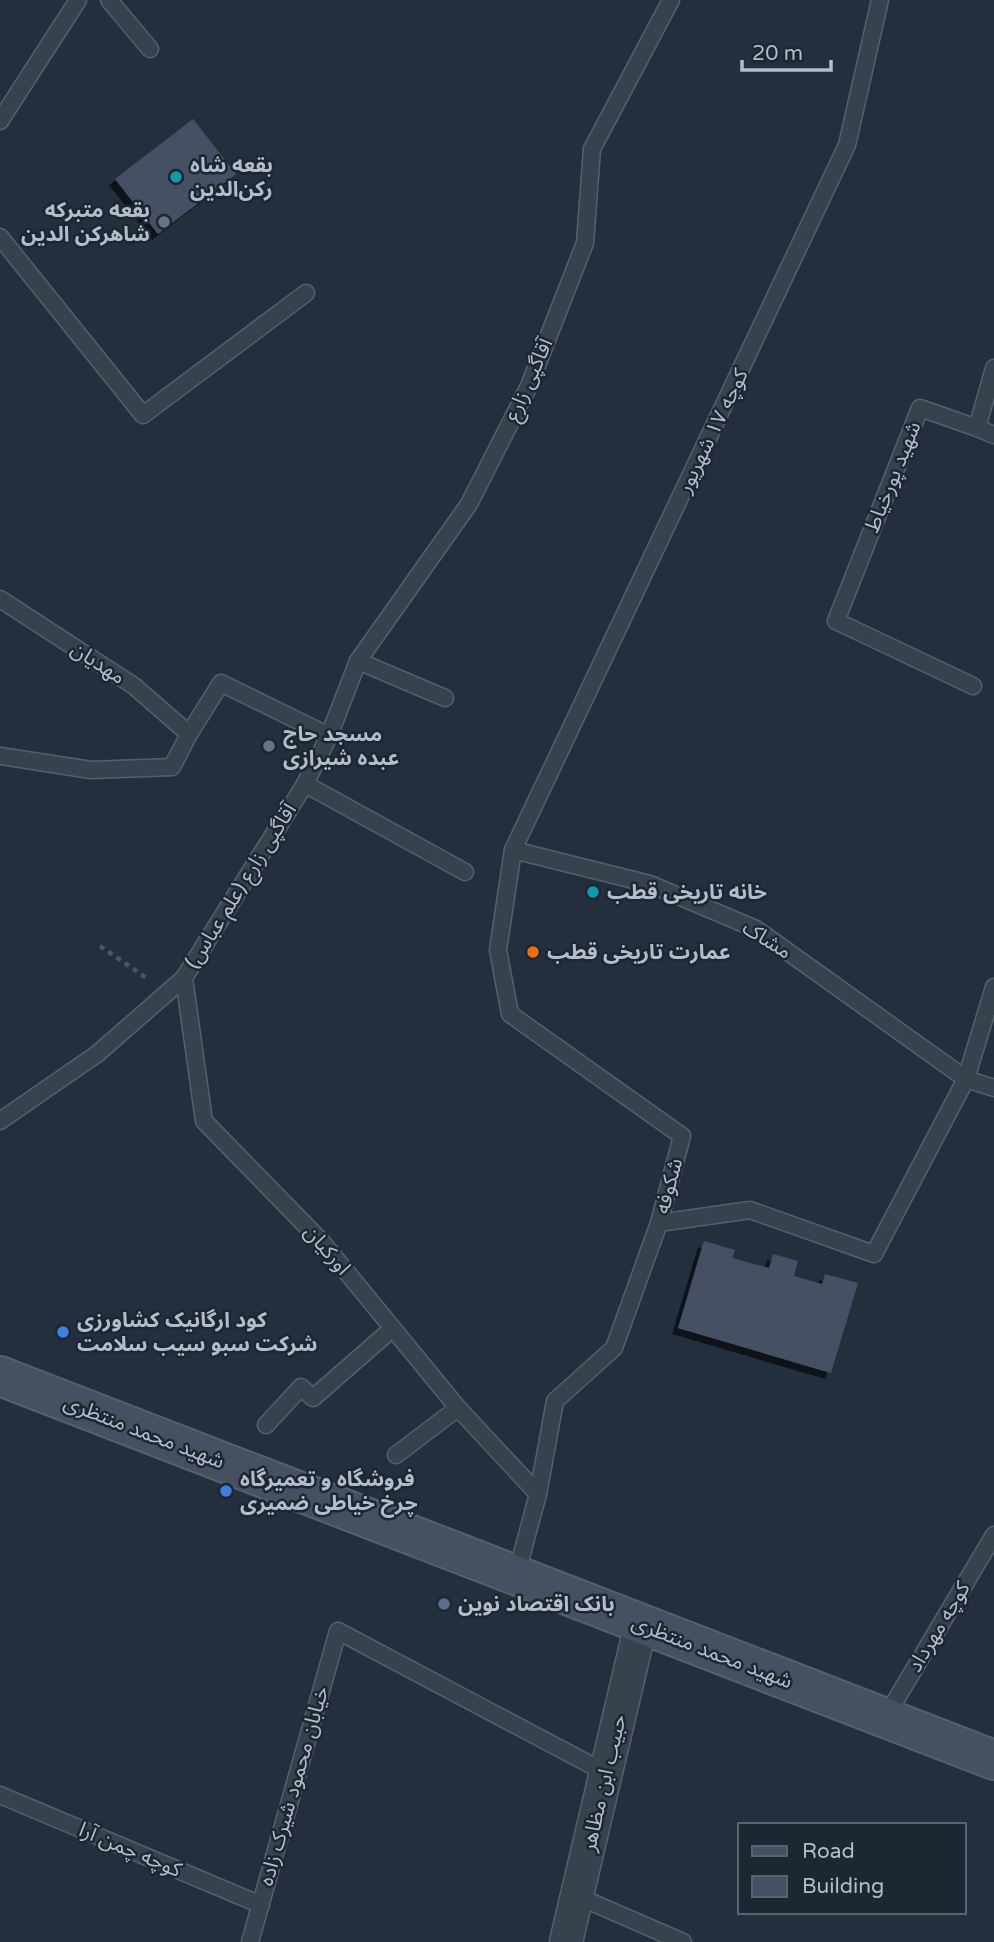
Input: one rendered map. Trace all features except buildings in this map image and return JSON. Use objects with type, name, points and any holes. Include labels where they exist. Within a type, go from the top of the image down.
[{"type":"main road","name":"شهید محمد منتظری","points":[[0,1376],[994,1760]]},
{"type":"street","name":"حبیب ابن مظاهر","points":[[566,1942],[641,1624]]},
{"type":"lane","points":[[0,121],[78,0]]},
{"type":"lane","points":[[109,0],[150,50]]},
{"type":"lane","name":"آقاگپی زارع","points":[[329,736],[358,661],[469,504],[529,386],[585,243],[592,149],[671,0]]},
{"type":"lane","name":"کوچه ۱۷ شهریور","points":[[513,850],[847,145],[880,0]]},
{"type":"lane","points":[[0,237],[143,415],[306,293]]},
{"type":"lane","points":[[994,368],[977,428],[994,435]]},
{"type":"lane","name":"شهید پورخیاط","points":[[972,686],[836,621],[920,408],[977,428]]},
{"type":"lane","name":"مهدیان","points":[[0,599],[134,686],[189,734]]},
{"type":"lane","points":[[358,661],[445,698]]},
{"type":"lane","points":[[0,756],[91,770],[172,767],[221,683],[329,736]]},
{"type":"lane","name":"آقاگپی زارع (علم عباس)","points":[[0,1122],[97,1054],[184,978],[305,784],[329,736]]},
{"type":"lane","points":[[305,784],[465,872]]},
{"type":"lane","name":"مشاک","points":[[513,850],[649,884],[755,929],[966,1079],[994,1088]]},
{"type":"lane","name":"شکوفه","points":[[513,850],[498,950],[510,1014],[682,1136],[659,1223],[614,1348],[555,1401],[538,1494],[516,1576]]},
{"type":"lane","name":"اورکیان","points":[[184,978],[204,1121],[322,1242],[458,1408],[538,1494]]},
{"type":"lane","points":[[659,1223],[750,1210],[874,1254],[966,1079],[994,986]]},
{"type":"lane","points":[[266,1426],[301,1387],[313,1398],[392,1329]]},
{"type":"lane","points":[[396,1455],[458,1408]]},
{"type":"lane","name":"کوچه مهرداد","points":[[885,1718],[994,1535]]},
{"type":"lane","name":"خیابان محمود شیرک زاده","points":[[250,1942],[338,1631],[606,1773]]},
{"type":"lane","name":"کوچه چمن آرا","points":[[0,1795],[261,1905]]},
{"type":"lane","points":[[578,1896],[683,1942]]},
{"type":"path","points":[[100,946],[168,992]]},
{"type":"place","name":"بقعه شاه رکن‌الدین","points":[[176,177]]},
{"type":"place","name":"بقعه متبرکه شاهرکن الدین","points":[[164,222]]},
{"type":"place","name":"مسجد حاج عبده شیرازی","points":[[269,746]]},
{"type":"place","name":"خانه تاریخی قطب","points":[[593,892]]},
{"type":"place","name":"عمارت تاریخی قطب","points":[[533,952]]},
{"type":"place","name":"کود ارگانیک کشاورزی شرکت سبو سیب سلامت","points":[[63,1332]]},
{"type":"place","name":"فروشگاه و تعمیرگاه چرخ خیاطی ضمیری","points":[[226,1491]]},
{"type":"place","name":"بانک اقتصاد نوین","points":[[444,1604]]}]
